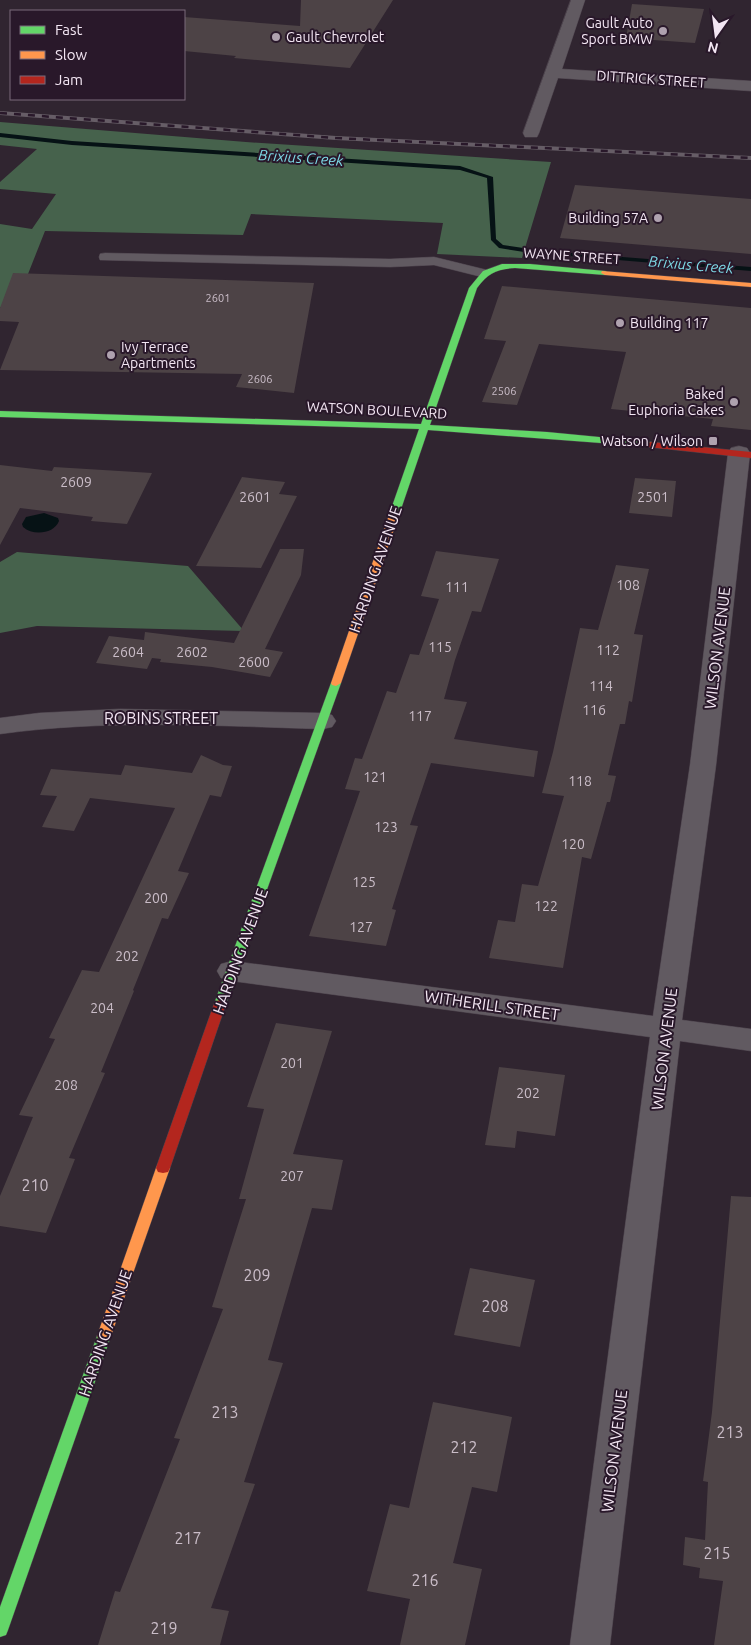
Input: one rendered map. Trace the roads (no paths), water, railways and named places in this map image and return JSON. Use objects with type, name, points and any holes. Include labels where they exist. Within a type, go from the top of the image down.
[{"type":"street","points":[[531,133],[578,0]]},
{"type":"street","name":"DITTRICK STREET","points":[[552,73],[751,86]]},
{"type":"street","name":"WAYNE STREET","points":[[482,273],[497,267],[520,266],[751,285]]},
{"type":"street","name":"HARDING AVENUE","points":[[0,1630],[232,971],[323,721],[473,288],[482,273]]},
{"type":"street","name":"WATSON BOULEVARD","points":[[0,414],[424,426],[547,435],[745,454]]},
{"type":"street","name":"WILSON AVENUE","points":[[590,1645],[666,1029],[745,454]]},
{"type":"street","name":"ROBINS STREET","points":[[0,726],[30,721],[132,717],[323,721]]},
{"type":"street","name":"WITHERILL STREET","points":[[232,971],[751,1040]]},
{"type":"lane","points":[[105,257],[390,263],[434,261],[482,273]]},
{"type":"waterway","name":"Brixius Creek","points":[[0,135],[72,143],[460,168],[490,177],[493,239],[501,247],[537,252]]},
{"type":"waterway","name":"Brixius Creek","points":[[571,255],[751,269]]},
{"type":"railway","points":[[0,113],[336,138],[751,158]]},
{"type":"place","name":"Gault Auto Sport BMW","points":[[663,31]]},
{"type":"place","name":"Gault Chevrolet","points":[[276,37]]},
{"type":"place","name":"Building 57A","points":[[658,218]]},
{"type":"place","name":"Building 117","points":[[620,323]]},
{"type":"place","name":"Ivy Terrace Apartments","points":[[111,355]]},
{"type":"place","name":"Baked Euphoria Cakes","points":[[734,402]]},
{"type":"place","name":"Watson / Wilson","points":[[713,441]]}]
